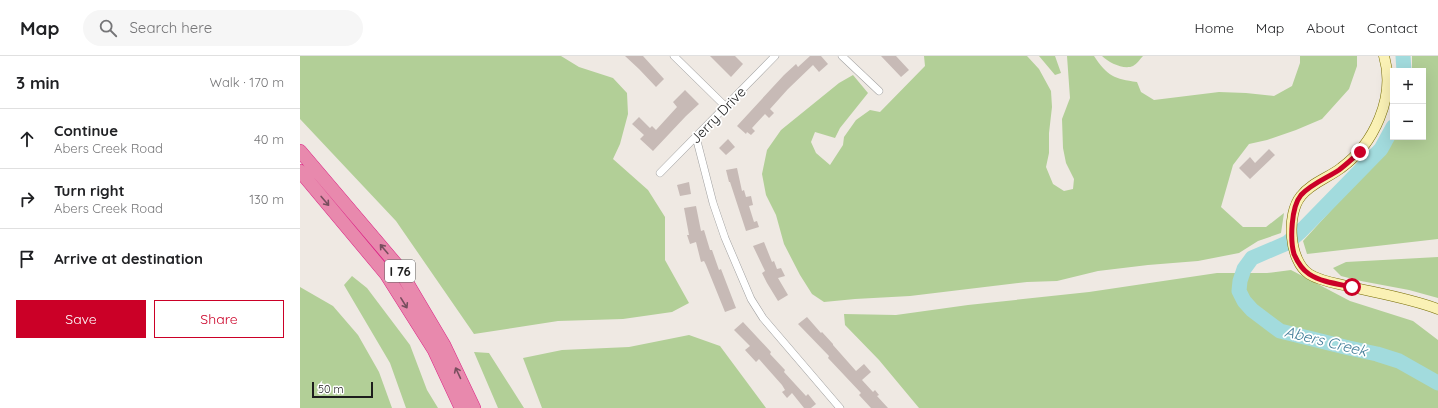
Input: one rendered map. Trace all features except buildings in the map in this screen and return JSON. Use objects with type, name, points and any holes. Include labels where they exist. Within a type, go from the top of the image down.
[{"type":"highway","name":"I 76","points":[[300,151],[396,264],[444,345],[474,408]]},
{"type":"highway","name":"I 76","points":[[300,171],[386,274],[434,350],[461,408]]},
{"type":"street","points":[[674,56],[725,106]]},
{"type":"street","name":"Jerry Drive","points":[[660,173],[775,56]]},
{"type":"street","points":[[842,56],[879,91]]},
{"type":"street","points":[[1384,56],[1387,66],[1388,86],[1383,109],[1373,132],[1360,152],[1340,168],[1302,194],[1296,202],[1292,231],[1294,254],[1299,264],[1308,274],[1323,280],[1392,296],[1438,309]]},
{"type":"street","points":[[696,137],[713,203],[722,231],[751,299],[763,318],[840,408]]},
{"type":"green space","points":[[300,56],[561,56],[579,67],[613,78],[627,93],[628,114],[620,144],[613,159],[648,190],[665,217],[665,260],[689,303],[672,312],[623,319],[558,321],[474,334],[396,221],[300,119]]},
{"type":"green space","points":[[924,56],[1027,56],[1039,69],[1051,91],[1052,107],[1049,133],[1049,153],[1046,167],[1053,184],[1064,191],[1073,189],[1074,179],[1066,163],[1063,148],[1062,119],[1070,98],[1067,56],[1094,56],[1103,68],[1112,75],[1117,78],[1137,82],[1141,92],[1154,100],[1219,92],[1274,96],[1292,86],[1300,63],[1300,56],[1357,56],[1357,66],[1349,89],[1322,119],[1267,140],[1249,144],[1233,165],[1221,207],[1243,227],[1266,227],[1284,213],[1281,233],[1258,241],[1239,253],[1198,261],[1098,271],[1057,281],[1027,282],[910,296],[824,302],[812,294],[784,244],[776,215],[766,195],[762,174],[767,150],[781,130],[839,83],[853,75],[868,93],[840,128],[835,138],[815,132],[811,142],[816,153],[830,165],[843,145],[844,137],[856,120],[870,110],[880,112],[925,66]]},
{"type":"green space","points":[[1039,56],[1055,56],[1061,73],[1055,75]]},
{"type":"green space","points":[[1102,56],[1143,56],[1133,66],[1125,67],[1113,63]]},
{"type":"green space","points":[[1412,56],[1438,56],[1438,239],[1307,254],[1303,241],[1377,160],[1391,140],[1426,140],[1426,68],[1412,68]]},
{"type":"green space","points":[[1438,257],[1438,298],[1409,290],[1341,276],[1333,268],[1346,262]]},
{"type":"green space","points":[[1291,270],[1350,301],[1413,321],[1438,340],[1438,408],[919,408],[879,360],[845,325],[844,314],[896,315],[968,305],[1089,292],[1217,273],[1267,273]]},
{"type":"green space","points":[[352,276],[367,288],[410,345],[427,390],[438,408],[406,408],[390,363],[344,285]]},
{"type":"green space","points":[[300,287],[333,306],[358,335],[379,372],[392,408],[300,408]]},
{"type":"green space","points":[[689,335],[720,346],[766,408],[542,408],[523,358],[562,350],[629,347]]},
{"type":"green space","points":[[474,352],[489,353],[524,408],[498,408]]},
{"type":"waterway","name":"Abers Creek","points":[[1403,56],[1404,68]]},
{"type":"waterway","name":"Abers Creek","points":[[1390,132],[1381,149],[1300,232],[1287,243],[1252,258],[1244,269],[1240,281],[1239,291],[1244,301],[1252,310],[1280,331],[1377,354],[1399,361],[1438,383]]},
{"type":"route","points":[[1352,287],[1323,280],[1308,274],[1299,264],[1294,254],[1292,231],[1296,202],[1302,194],[1340,168],[1360,152]]}]
